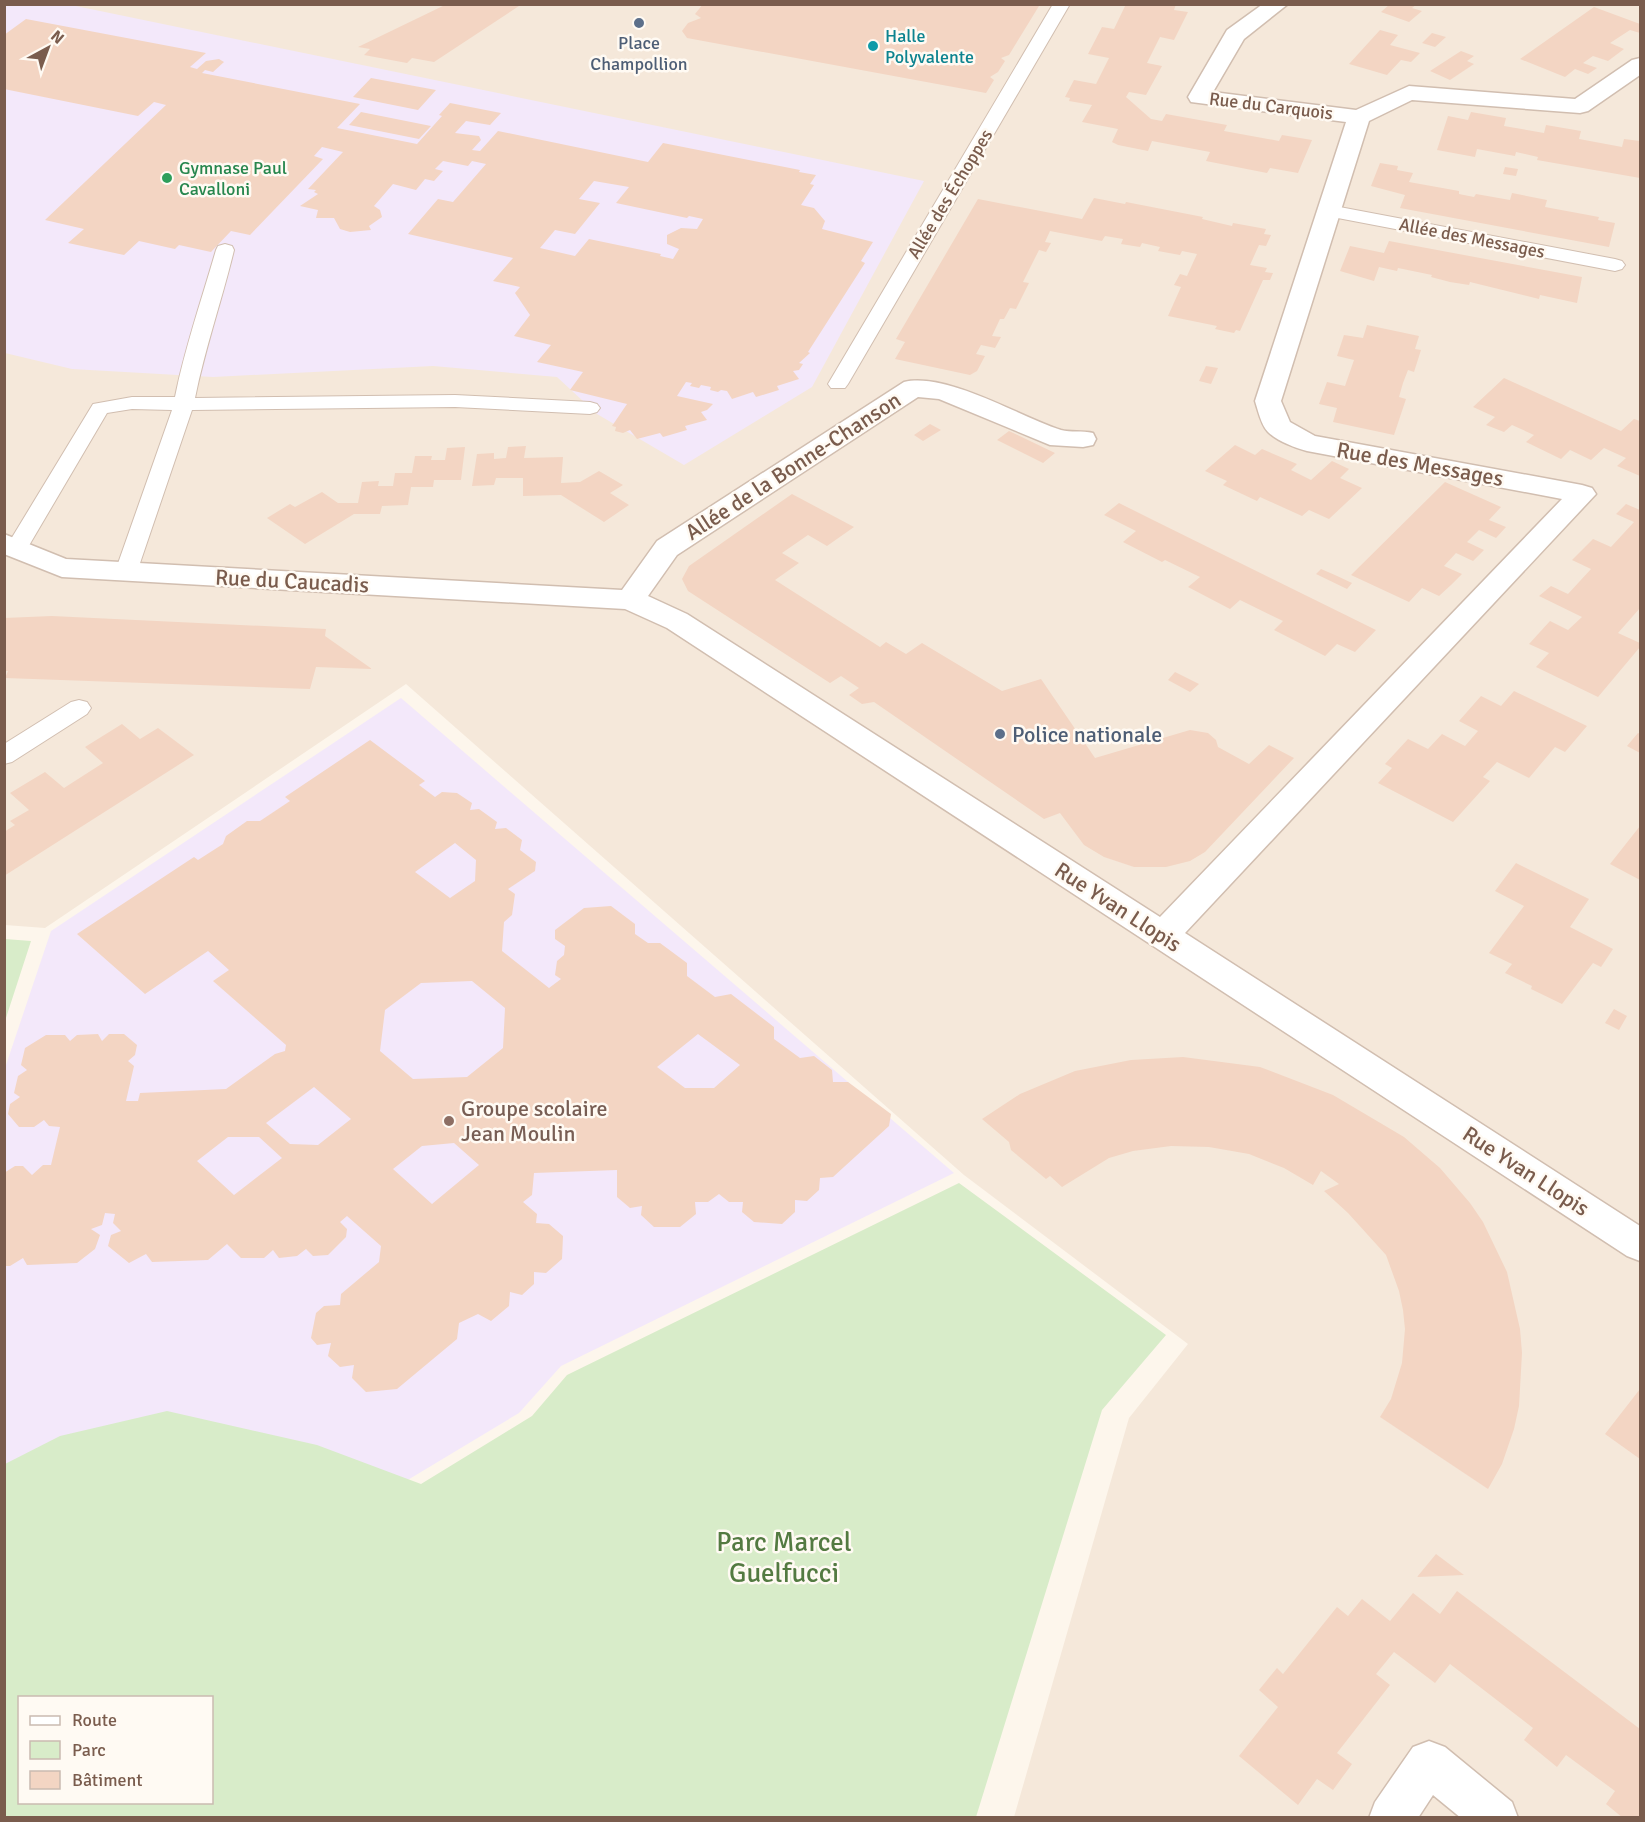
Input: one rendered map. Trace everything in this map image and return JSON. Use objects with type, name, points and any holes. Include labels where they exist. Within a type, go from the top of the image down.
[{"type":"street","name":"Rue du Carquois","points":[[1278,4],[1235,35],[1199,97],[1359,117]]},
{"type":"street","points":[[1359,117],[1409,93],[1580,106],[1641,66]]},
{"type":"street","name":"Rue des Messages","points":[[1162,936],[1582,494],[1306,442],[1278,427],[1268,401],[1359,117]]},
{"type":"street","name":"Allée de la Bonne-Chanson","points":[[630,600],[667,548],[913,388],[945,392],[1060,439],[1083,439]]},
{"type":"street","name":"Rue du Caucadis","points":[[10,546],[62,568],[585,598]]},
{"type":"street","name":"Rue Yvan Llopis","points":[[585,598],[630,600],[677,621],[1641,1245]]},
{"type":"street","points":[[1391,1818],[1429,1762],[1496,1818]]},
{"type":"lane","name":"Allée des Échoppes","points":[[838,384],[1062,4]]},
{"type":"lane","name":"Allée des Messages","points":[[1329,211],[1615,265]]},
{"type":"lane","points":[[126,572],[184,404],[194,353],[211,303],[225,250]]},
{"type":"lane","points":[[10,546],[100,408],[132,403],[255,405],[455,401],[590,408]]},
{"type":"lane","points":[[4,756],[79,708]]},
{"type":"shaded area","points":[[4,5],[1640,5],[1640,1817],[1014,1817],[1129,1418],[1188,1344],[964,1175],[406,684],[45,928],[5,925]]},
{"type":"shaded area","points":[[5,5],[71,5],[924,181],[812,387],[684,465],[597,414],[557,377],[433,366],[213,377],[72,369],[5,353]]},
{"type":"shaded area","name":"Groupe scolaire Jean Moulin","points":[[401,698],[954,1173],[561,1366],[519,1413],[223,1591],[5,1473],[5,1068],[51,931]]},
{"type":"green space","points":[[4,939],[31,941],[5,1021]]},
{"type":"green space","name":"Parc Marcel Guelfucci","points":[[959,1183],[1166,1335],[1102,1410],[976,1817],[5,1817],[5,1464],[60,1436],[167,1411],[317,1445],[421,1484],[532,1416],[567,1375]]},
{"type":"building","points":[[447,4],[522,4],[434,62],[412,58],[407,63],[364,55],[370,49],[358,47]]},
{"type":"building","name":"Halle Polyvalente","points":[[703,4],[1036,4],[1039,6],[1009,55],[1001,58],[1005,61],[998,72],[990,77],[994,80],[986,93],[687,38],[682,31],[688,23],[701,18],[695,14]]},
{"type":"building","points":[[1126,4],[1176,4],[1174,10],[1188,12],[1174,40],[1160,37],[1147,63],[1162,66],[1146,95],[1129,92],[1126,97],[1151,119],[1162,121],[1166,114],[1227,125],[1224,131],[1279,141],[1282,135],[1312,140],[1298,173],[1270,168],[1267,173],[1206,161],[1210,152],[1152,141],[1148,151],[1118,145],[1112,142],[1118,129],[1082,122],[1092,105],[1069,101],[1070,98],[1065,97],[1074,80],[1096,84],[1109,58],[1088,54],[1102,27],[1114,29]]},
{"type":"building","points":[[1390,4],[1417,4],[1412,8],[1422,11],[1409,22],[1381,12]]},
{"type":"building","points":[[1594,7],[1640,24],[1640,33],[1630,30],[1610,43],[1624,49],[1608,61],[1593,56],[1583,63],[1597,68],[1588,74],[1575,69],[1565,77],[1520,59]]},
{"type":"building","points":[[26,19],[206,53],[190,67],[197,69],[206,61],[219,59],[224,62],[213,72],[205,70],[202,73],[360,104],[337,128],[417,144],[442,116],[439,115],[450,103],[501,113],[490,125],[466,121],[455,133],[479,136],[481,140],[472,150],[480,151],[498,131],[648,162],[663,143],[800,170],[799,172],[816,175],[810,184],[814,185],[801,205],[814,208],[825,221],[822,229],[873,242],[861,261],[865,263],[808,352],[810,353],[799,363],[803,364],[799,370],[793,371],[799,379],[777,386],[779,390],[756,397],[753,392],[732,399],[727,391],[718,392],[710,390],[711,387],[701,385],[699,388],[690,386],[692,383],[686,382],[677,396],[713,404],[701,412],[707,420],[685,426],[687,430],[663,437],[660,433],[637,439],[630,430],[623,433],[615,431],[616,427],[612,426],[627,404],[570,390],[583,372],[537,362],[551,345],[514,336],[530,315],[515,293],[520,287],[493,281],[513,258],[408,234],[438,199],[453,202],[486,164],[472,161],[468,166],[443,161],[435,169],[443,171],[434,181],[425,179],[416,190],[393,184],[374,206],[380,210],[382,217],[369,226],[371,230],[350,232],[340,229],[334,218],[316,218],[318,210],[300,206],[318,194],[314,192],[316,190],[308,189],[343,152],[322,147],[314,156],[323,159],[250,235],[231,231],[211,252],[179,245],[175,249],[139,241],[124,255],[68,243],[84,229],[45,220],[166,105],[154,102],[138,116],[4,89],[4,35]],"holes":[[[594,181],[629,187],[616,203],[687,218],[689,216],[703,219],[697,229],[681,228],[667,235],[667,244],[679,249],[673,259],[660,256],[661,254],[589,239],[575,256],[540,248],[555,230],[575,234],[600,203],[579,199]]]},
{"type":"building","points":[[1380,30],[1398,35],[1390,45],[1420,53],[1411,62],[1401,60],[1387,75],[1349,64]]},
{"type":"building","points":[[1432,33],[1446,37],[1435,47],[1422,43]]},
{"type":"building","points":[[1461,51],[1474,56],[1467,61],[1474,64],[1450,80],[1430,71]]},
{"type":"building","points":[[371,78],[436,90],[418,110],[353,97]]},
{"type":"building","points":[[361,112],[431,126],[419,139],[349,125]]},
{"type":"building","points":[[1471,112],[1506,118],[1504,126],[1544,133],[1546,125],[1581,131],[1579,139],[1622,147],[1624,139],[1640,141],[1640,178],[1537,160],[1538,157],[1516,152],[1515,156],[1477,149],[1475,157],[1437,150],[1448,116],[1468,120]]},
{"type":"building","points":[[1380,163],[1398,166],[1397,170],[1413,173],[1409,182],[1459,191],[1459,194],[1474,197],[1476,194],[1510,200],[1512,193],[1547,200],[1545,207],[1599,217],[1598,220],[1615,223],[1609,247],[1400,208],[1405,195],[1371,186]]},
{"type":"building","points":[[1505,167],[1518,169],[1516,176],[1503,174]]},
{"type":"building","points":[[1094,198],[1203,217],[1202,219],[1232,226],[1233,223],[1266,229],[1264,234],[1271,235],[1266,246],[1259,245],[1250,265],[1267,268],[1265,272],[1273,273],[1270,280],[1263,280],[1240,331],[1236,330],[1234,333],[1215,329],[1217,326],[1168,316],[1181,287],[1174,285],[1180,274],[1187,276],[1197,254],[1182,251],[1180,255],[1158,251],[1160,247],[1142,243],[1140,247],[1121,244],[1123,239],[1105,236],[1102,241],[1050,231],[1045,242],[1051,243],[1046,252],[1039,250],[1023,282],[1029,283],[1016,309],[1010,308],[1004,319],[1000,319],[992,336],[1001,337],[995,348],[981,345],[976,354],[985,356],[977,371],[970,375],[895,359],[905,342],[896,339],[978,199],[1082,219]]},
{"type":"building","points":[[1389,241],[1582,277],[1577,303],[1540,295],[1539,299],[1470,282],[1469,285],[1450,282],[1431,277],[1432,275],[1398,268],[1397,271],[1379,267],[1374,281],[1340,271],[1350,246],[1384,253]]},
{"type":"building","points":[[1367,325],[1419,336],[1415,349],[1421,350],[1414,372],[1408,370],[1403,383],[1399,397],[1406,399],[1394,435],[1333,422],[1337,408],[1319,404],[1327,382],[1345,386],[1354,360],[1337,356],[1344,335],[1363,338]]},
{"type":"building","points":[[1206,366],[1218,368],[1211,384],[1199,381]]},
{"type":"building","points":[[1504,378],[1621,431],[1634,419],[1640,421],[1640,476],[1617,466],[1626,458],[1604,448],[1591,460],[1570,450],[1561,459],[1526,442],[1534,435],[1512,425],[1504,432],[1486,425],[1495,417],[1473,407]]},
{"type":"building","points":[[930,424],[941,430],[923,441],[914,435]]},
{"type":"building","points":[[1009,431],[1055,453],[1043,463],[997,440]]},
{"type":"building","points":[[1235,445],[1255,455],[1262,449],[1297,464],[1291,470],[1311,480],[1332,461],[1349,469],[1340,478],[1362,488],[1329,519],[1309,510],[1302,516],[1260,497],[1257,501],[1223,485],[1227,481],[1205,471]]},
{"type":"building","points":[[526,446],[524,458],[563,457],[561,483],[580,482],[599,471],[623,485],[610,493],[629,505],[604,522],[561,495],[523,496],[523,478],[496,478],[494,485],[472,486],[477,454],[494,453],[494,459],[506,458],[508,447]]},
{"type":"building","points":[[465,447],[461,480],[434,480],[433,487],[411,487],[408,505],[382,506],[380,514],[354,514],[305,544],[267,518],[290,504],[295,507],[322,492],[338,503],[358,503],[362,482],[379,481],[378,486],[393,486],[395,473],[412,473],[415,456],[432,456],[431,460],[445,460],[447,448]]},
{"type":"building","points":[[1445,482],[1501,507],[1489,520],[1506,527],[1496,538],[1479,530],[1467,542],[1484,550],[1473,561],[1456,553],[1444,566],[1462,574],[1451,585],[1439,596],[1422,588],[1409,602],[1351,575]]},
{"type":"building","name":"Police nationale","points":[[792,494],[854,527],[827,546],[808,535],[782,553],[799,563],[775,580],[880,647],[886,642],[906,654],[922,643],[1002,691],[1041,679],[1095,758],[1190,730],[1208,733],[1216,740],[1218,747],[1249,764],[1269,745],[1294,758],[1205,852],[1190,861],[1166,867],[1134,867],[1104,857],[1084,845],[1060,813],[1044,819],[874,702],[862,704],[849,695],[859,688],[841,676],[830,683],[688,591],[682,579],[689,566]]},
{"type":"building","points":[[1119,503],[1376,630],[1355,652],[1337,644],[1325,656],[1274,630],[1283,621],[1240,600],[1230,609],[1188,587],[1200,577],[1165,560],[1162,562],[1123,542],[1136,531],[1104,515]]},
{"type":"building","points":[[1626,504],[1640,510],[1640,608],[1618,633],[1640,643],[1640,647],[1598,697],[1536,667],[1549,653],[1529,644],[1550,621],[1568,630],[1582,617],[1539,596],[1551,586],[1568,594],[1591,569],[1572,560],[1593,539],[1611,547],[1634,522],[1616,514]]},
{"type":"building","points":[[1321,569],[1352,583],[1347,589],[1316,574]]},
{"type":"building","points":[[52,616],[326,629],[325,636],[372,669],[316,667],[310,689],[5,678],[8,671],[4,671],[4,618]]},
{"type":"building","points":[[1175,672],[1199,684],[1190,692],[1168,680]]},
{"type":"building","points":[[1514,691],[1587,726],[1565,752],[1555,747],[1529,778],[1497,762],[1483,777],[1490,781],[1453,822],[1378,783],[1392,768],[1385,764],[1408,739],[1428,749],[1442,734],[1465,746],[1478,731],[1459,721],[1481,696],[1501,706]]},
{"type":"building","points":[[122,724],[140,739],[158,728],[194,755],[4,876],[4,832],[15,825],[10,821],[29,810],[10,793],[45,772],[64,788],[103,763],[85,747]]},
{"type":"building","points":[[1638,733],[1640,734],[1640,753],[1627,746]]},
{"type":"building","points":[[370,740],[425,781],[419,785],[435,797],[442,792],[457,793],[472,803],[470,810],[479,809],[497,822],[495,829],[506,828],[522,840],[520,850],[536,862],[535,871],[508,889],[515,894],[512,915],[504,922],[502,951],[549,988],[561,979],[555,975],[557,961],[564,955],[565,946],[555,939],[555,930],[584,908],[611,906],[635,924],[635,934],[648,943],[660,943],[687,963],[687,976],[715,997],[731,994],[774,1027],[774,1039],[800,1058],[814,1056],[832,1070],[833,1082],[848,1082],[891,1114],[889,1126],[833,1177],[820,1178],[819,1190],[807,1201],[795,1200],[795,1212],[782,1224],[754,1222],[742,1212],[743,1202],[729,1202],[719,1194],[708,1202],[695,1202],[696,1214],[680,1227],[654,1227],[641,1215],[642,1206],[630,1208],[617,1197],[617,1170],[534,1173],[532,1195],[523,1202],[537,1214],[536,1223],[549,1224],[563,1236],[562,1259],[546,1273],[534,1272],[534,1284],[522,1295],[510,1292],[509,1306],[491,1321],[478,1314],[459,1323],[457,1339],[397,1389],[366,1392],[352,1378],[354,1365],[340,1367],[328,1356],[331,1343],[317,1345],[311,1338],[316,1313],[324,1306],[340,1305],[341,1294],[379,1262],[381,1246],[347,1216],[340,1222],[347,1229],[346,1237],[328,1255],[313,1256],[306,1249],[297,1256],[279,1258],[273,1250],[264,1258],[241,1258],[227,1244],[208,1260],[152,1262],[146,1254],[129,1263],[108,1246],[111,1235],[121,1231],[113,1223],[115,1214],[105,1213],[102,1225],[91,1229],[100,1235],[95,1249],[77,1263],[27,1265],[23,1258],[10,1266],[4,1266],[4,1173],[15,1166],[23,1166],[32,1175],[43,1165],[51,1165],[60,1127],[49,1126],[44,1120],[34,1127],[19,1127],[8,1114],[10,1104],[20,1097],[14,1093],[18,1076],[27,1070],[21,1065],[25,1048],[46,1035],[65,1035],[70,1041],[77,1035],[98,1034],[102,1041],[109,1034],[124,1034],[137,1045],[135,1055],[128,1061],[134,1066],[126,1101],[138,1101],[140,1093],[226,1089],[275,1054],[285,1051],[286,1045],[213,981],[229,970],[208,951],[145,994],[77,934],[194,857],[198,860],[223,844],[226,836],[247,821],[260,821],[290,801],[285,797]],"holes":[[[455,843],[476,860],[475,881],[450,898],[415,872]],[[472,981],[505,1008],[503,1048],[467,1077],[413,1079],[380,1051],[385,1010],[421,983]],[[698,1034],[740,1065],[714,1088],[685,1088],[657,1067]],[[314,1087],[351,1119],[318,1145],[290,1144],[266,1123]],[[228,1137],[259,1137],[282,1158],[234,1195],[197,1161]],[[454,1143],[479,1165],[432,1204],[393,1169],[422,1146]]]},
{"type":"building","points":[[1640,826],[1640,880],[1610,864]]},
{"type":"building","points":[[1516,863],[1589,899],[1570,927],[1613,949],[1601,967],[1593,963],[1562,1004],[1505,973],[1512,964],[1489,953],[1524,906],[1495,891]]},
{"type":"building","points":[[1614,1009],[1627,1016],[1619,1030],[1605,1023]]},
{"type":"building","points":[[1183,1057],[1260,1067],[1333,1095],[1404,1137],[1440,1168],[1470,1203],[1483,1222],[1507,1272],[1520,1329],[1522,1353],[1519,1406],[1514,1429],[1502,1464],[1488,1489],[1380,1417],[1391,1399],[1402,1363],[1405,1329],[1403,1310],[1386,1255],[1348,1213],[1324,1191],[1339,1184],[1321,1171],[1313,1185],[1284,1168],[1249,1154],[1209,1147],[1171,1146],[1133,1151],[1109,1158],[1062,1187],[1050,1176],[1046,1179],[1011,1150],[1009,1142],[982,1119],[1020,1094],[1075,1071],[1131,1060]]},
{"type":"building","points":[[1640,1389],[1640,1459],[1605,1434]]},
{"type":"building","points":[[1436,1554],[1464,1575],[1417,1577]]},
{"type":"building","points":[[1457,1591],[1640,1729],[1640,1818],[1623,1818],[1606,1804],[1615,1791],[1566,1755],[1557,1767],[1524,1740],[1533,1728],[1450,1664],[1435,1683],[1394,1652],[1376,1674],[1390,1685],[1337,1753],[1352,1764],[1333,1790],[1317,1779],[1298,1805],[1239,1756],[1278,1707],[1259,1690],[1277,1668],[1283,1674],[1337,1607],[1348,1616],[1362,1599],[1390,1621],[1413,1593],[1440,1614]]},
{"type":"place","name":"Place Champollion","points":[[639,23]]},
{"type":"place","name":"Halle Polyvalente","points":[[873,46]]},
{"type":"place","name":"Gymnase Paul Cavalloni","points":[[167,178]]},
{"type":"place","name":"Police nationale","points":[[1000,734]]},
{"type":"place","name":"Groupe scolaire Jean Moulin","points":[[449,1121]]}]
